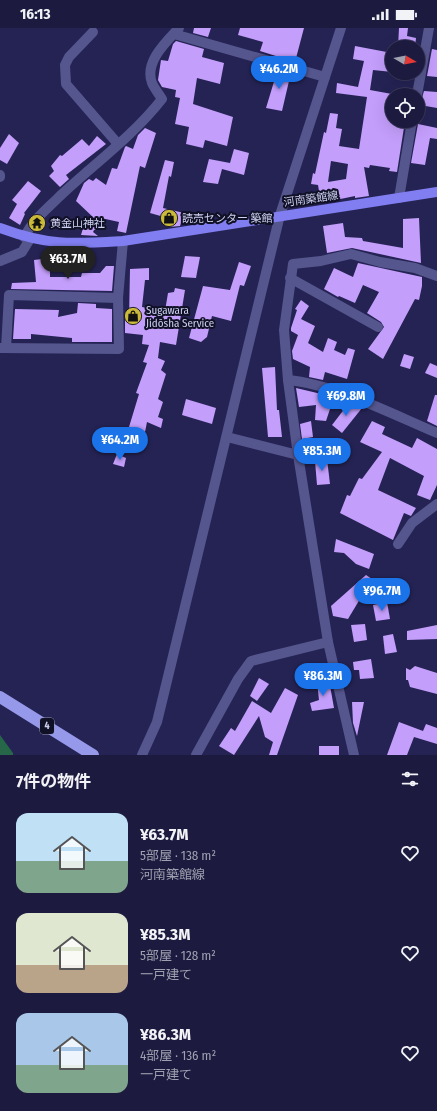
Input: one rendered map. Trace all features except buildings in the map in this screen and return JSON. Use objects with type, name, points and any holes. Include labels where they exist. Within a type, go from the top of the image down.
[{"type":"highway","name":"4","points":[[0,697],[93,755]]},
{"type":"main road","name":"河南築館線","points":[[0,228],[27,238],[73,244],[122,241],[437,192]]},
{"type":"street","points":[[142,755],[156,722],[280,216],[341,28]]},
{"type":"street","points":[[418,88],[428,28]]},
{"type":"street","points":[[0,261],[22,252],[31,224],[81,176],[118,144],[153,110],[162,99],[152,82],[151,66],[158,52],[176,31],[325,77]]},
{"type":"street","points":[[93,32],[69,57],[65,65],[66,84],[118,144]]},
{"type":"street","points":[[399,198],[411,128]]},
{"type":"street","points":[[118,298],[9,295],[3,348],[119,349],[118,298],[122,241]]},
{"type":"street","points":[[354,755],[328,642],[298,455],[288,380],[284,330],[290,278],[293,264],[321,261],[351,254],[380,262],[415,268],[437,276]]},
{"type":"street","points":[[290,278],[378,327]]},
{"type":"street","points":[[288,380],[308,382],[366,403],[437,434]]},
{"type":"street","points":[[227,437],[298,455]]},
{"type":"street","points":[[398,544],[412,523],[437,504]]},
{"type":"street","points":[[196,755],[238,679],[251,661],[328,642]]},
{"type":"green space","points":[[0,735],[13,753],[13,755],[0,755]]},
{"type":"place","name":"読売センター 築館","points":[[169,218]]},
{"type":"place","name":"黄金山神社","points":[[37,223]]},
{"type":"place","name":"Sugawara Jidōsha Service","points":[[133,316]]}]
